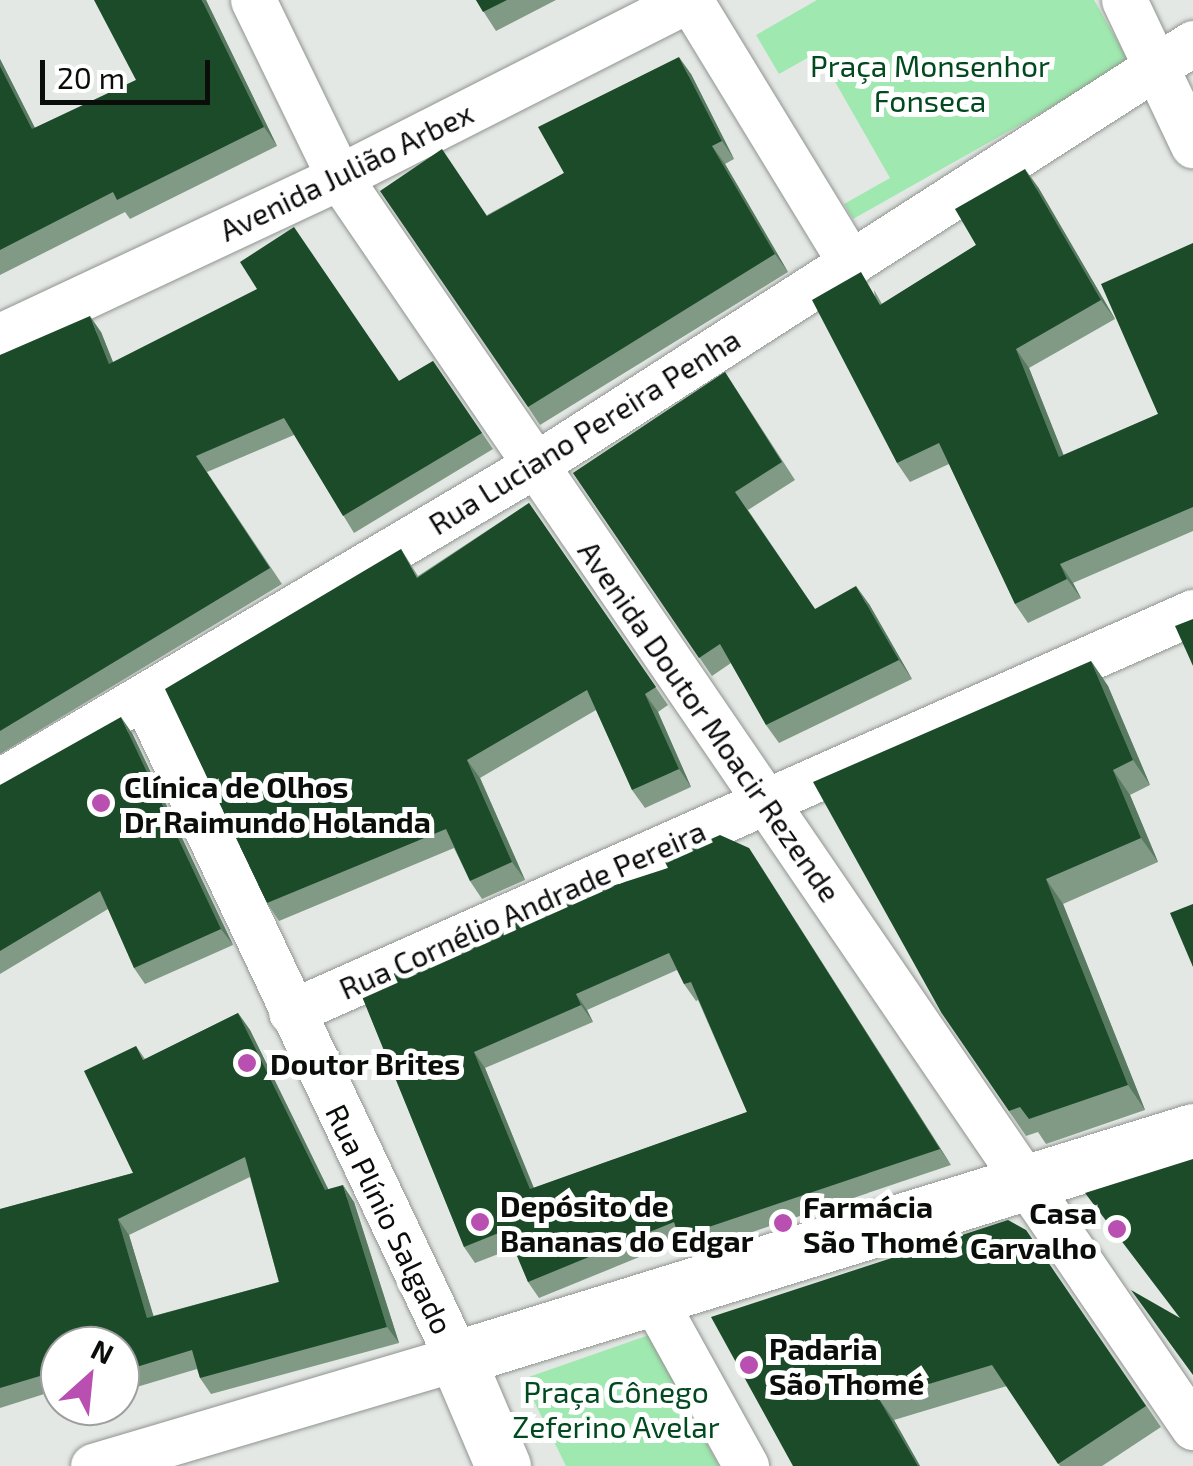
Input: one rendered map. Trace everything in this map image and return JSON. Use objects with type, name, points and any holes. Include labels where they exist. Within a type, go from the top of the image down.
[{"type":"street","name":"Avenida Doutor Moacir Rezende","points":[[253,0],[339,177],[1193,1427]]},
{"type":"street","name":"Avenida Julião Arbex","points":[[0,336],[339,177],[689,0]]},
{"type":"street","points":[[689,0],[850,264]]},
{"type":"street","points":[[1124,0],[1175,54],[1193,145]]},
{"type":"street","name":"Rua Luciano Pereira Penha","points":[[0,781],[535,465],[1175,54]]},
{"type":"street","name":"Rua Cornélio Andrade Pereira","points":[[291,1012],[1193,612]]},
{"type":"street","name":"Rua Plínio Salgado","points":[[144,699],[457,1358]]},
{"type":"street","points":[[93,1466],[1193,1131]]},
{"type":"street","points":[[653,1298],[746,1466]]},
{"type":"street","points":[[457,1358],[503,1466]]},
{"type":"green space","name":"Praça Monsenhor Fonseca","points":[[817,0],[1094,0],[1130,63],[853,219],[844,204],[890,178],[818,52],[779,74],[756,35]]},
{"type":"green space","name":"Praça Cônego Zeferino Avelar","points":[[649,1335],[719,1466],[566,1466],[523,1379]]},
{"type":"building","points":[[94,0],[202,0],[264,127],[117,200],[113,192],[0,250],[0,66],[32,129],[136,80]]},
{"type":"building","points":[[476,0],[507,0],[483,12]]},
{"type":"building","points":[[679,57],[722,141],[712,146],[775,254],[528,407],[380,191],[442,149],[487,216],[564,173],[538,127]]},
{"type":"building","points":[[1025,169],[1101,300],[1016,349],[1059,457],[1158,414],[1101,284],[1193,243],[1193,507],[1060,564],[1067,579],[1015,604],[939,443],[897,463],[812,300],[861,272],[880,305],[976,245],[955,209]]},
{"type":"building","points":[[294,227],[399,381],[433,361],[482,433],[343,516],[284,418],[196,456],[270,568],[0,731],[0,355],[90,316],[109,364],[257,289],[240,262]]},
{"type":"building","points":[[725,372],[782,462],[735,492],[815,609],[856,586],[899,660],[766,725],[720,644],[699,658],[573,473]]},
{"type":"building","points":[[529,503],[656,687],[645,694],[679,769],[632,790],[587,690],[467,760],[512,862],[470,881],[446,829],[267,903],[165,689],[401,549],[417,578]]},
{"type":"building","points":[[1193,619],[1193,666],[1175,626]]},
{"type":"building","points":[[1091,661],[1133,760],[1113,770],[1141,838],[1046,879],[1128,1085],[1029,1119],[1020,1107],[1009,1111],[941,1012],[813,782]]},
{"type":"building","points":[[121,717],[221,929],[134,968],[100,891],[0,951],[0,785]]},
{"type":"building","points":[[720,835],[749,848],[940,1149],[679,1237],[674,1222],[528,1282],[506,1230],[464,1247],[359,989],[535,911],[668,868],[664,860]],"holes":[[[669,953],[684,984],[691,982],[747,1112],[530,1189],[474,1052],[581,1005],[576,994]]]},
{"type":"building","points":[[1193,904],[1193,967],[1170,913]]},
{"type":"building","points":[[238,1013],[325,1190],[343,1185],[387,1327],[200,1378],[192,1350],[140,1366],[140,1326],[40,1326],[40,1376],[0,1388],[0,1209],[133,1173],[84,1071],[136,1046],[143,1060]],"holes":[[[245,1157],[279,1282],[147,1318],[118,1219]]]},
{"type":"building","points":[[1193,1159],[1193,1375],[1131,1290],[1180,1318],[1085,1193]]},
{"type":"building","points":[[1008,1220],[1026,1230],[1146,1406],[1058,1464],[992,1365],[879,1399],[918,1466],[793,1466],[711,1317]]},
{"type":"place","name":"Clínica de Olhos Dr Raimundo Holanda","points":[[101,803]]},
{"type":"place","name":"Doutor Brites","points":[[247,1063]]},
{"type":"place","name":"Depósito de Bananas do Edgar","points":[[480,1222]]},
{"type":"place","name":"Farmácia São Thomé","points":[[783,1223]]},
{"type":"place","name":"Casa Carvalho","points":[[1117,1229]]},
{"type":"place","name":"Padaria São Thomé","points":[[749,1365]]}]
